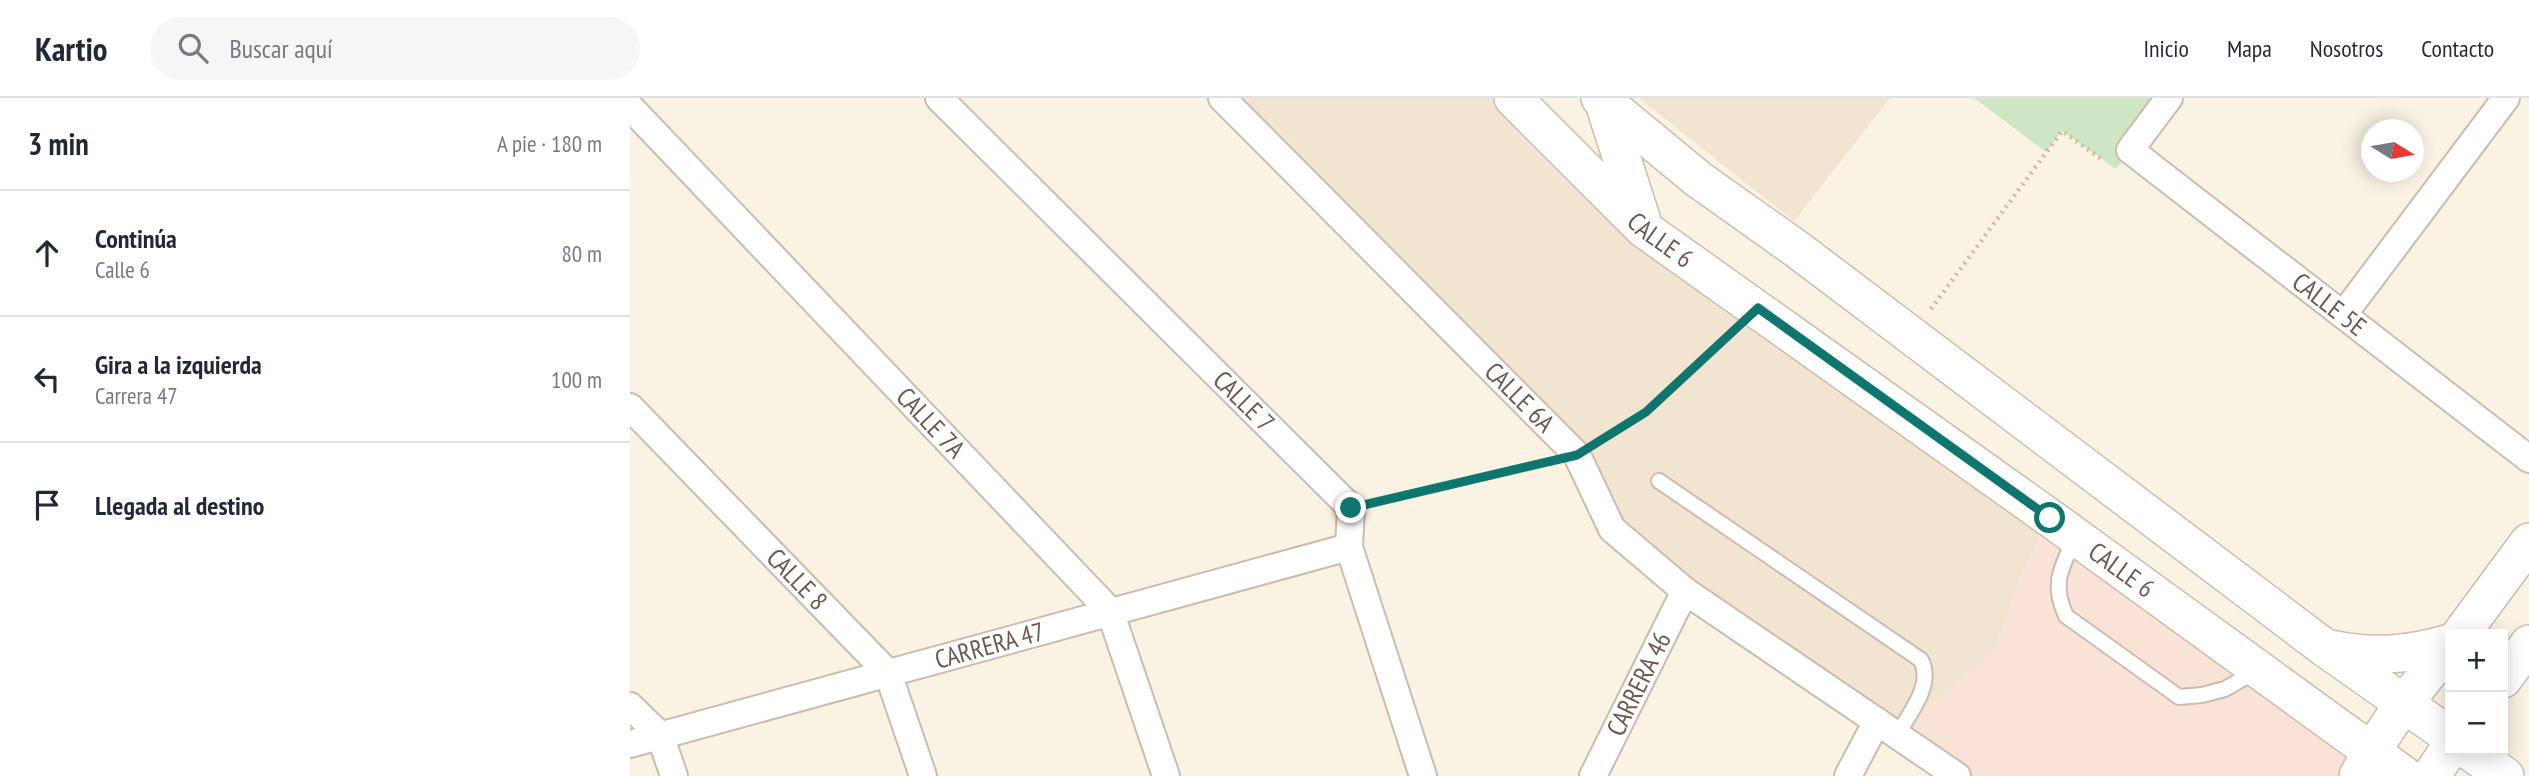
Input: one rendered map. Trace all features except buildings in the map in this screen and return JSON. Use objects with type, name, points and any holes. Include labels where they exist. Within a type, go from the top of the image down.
[{"type":"main road","name":"CALLE 6","points":[[1513,98],[1644,229],[2076,536],[2258,670],[2365,764],[2405,776]]},
{"type":"main road","points":[[1601,99],[1644,229]]},
{"type":"main road","points":[[1601,99],[1698,179],[1798,250],[2325,648],[2445,732]]},
{"type":"main road","points":[[2465,629],[2529,542]]},
{"type":"main road","points":[[2508,672],[2529,644]]},
{"type":"main road","points":[[2325,648],[2374,656],[2445,647]]},
{"type":"main road","points":[[2365,764],[2404,703],[2445,652]]},
{"type":"main road","points":[[2431,776],[2445,755]]},
{"type":"main road","points":[[2475,755],[2505,776]]},
{"type":"street","name":"CALLE 7","points":[[939,98],[1351,508]]},
{"type":"street","name":"CALLE 6A","points":[[1222,98],[1577,455],[1612,529],[1685,590],[1957,776]]},
{"type":"street","name":"CALLE 5E","points":[[2169,98],[2130,150],[2529,459]]},
{"type":"street","points":[[2343,315],[2505,98]]},
{"type":"street","name":"CALLE 7A","points":[[630,107],[1110,611],[1166,776]]},
{"type":"street","name":"CALLE 8","points":[[630,407],[888,673],[923,776]]},
{"type":"street","points":[[1351,508],[1349,547],[1423,776]]},
{"type":"street","name":"CARRERA 47","points":[[630,744],[1349,547]]},
{"type":"street","name":"CARRERA 46","points":[[1593,776],[1685,590]]},
{"type":"street","points":[[630,706],[660,735],[674,776]]},
{"type":"street","points":[[1848,776],[1887,728]]},
{"type":"lane","points":[[1659,481],[1921,660],[1926,669],[1926,682],[1887,728]]},
{"type":"lane","points":[[2076,536],[2058,574],[2058,598],[2066,616],[2179,697],[2225,689],[2258,670]]},
{"type":"path","points":[[1929,311],[2062,131],[2105,161]]},
{"type":"path","points":[[1351,508],[1577,455],[1646,412],[1758,308]]},
{"type":"shaded area","points":[[1222,98],[1513,98],[1644,229],[2050,518],[2021,575],[1996,646],[1897,735],[1612,529],[1577,455]]},
{"type":"shaded area","points":[[1639,98],[1890,98],[1794,221]]},
{"type":"shaded area","points":[[2050,518],[2371,752],[2358,776],[1957,776],[1897,735],[1996,646],[2021,575]]},
{"type":"green space","points":[[1974,98],[2169,98],[2116,169],[2062,131],[2046,152]]},
{"type":"route","points":[[1351,508],[1577,455],[1646,412],[1758,308],[2050,518]]}]
